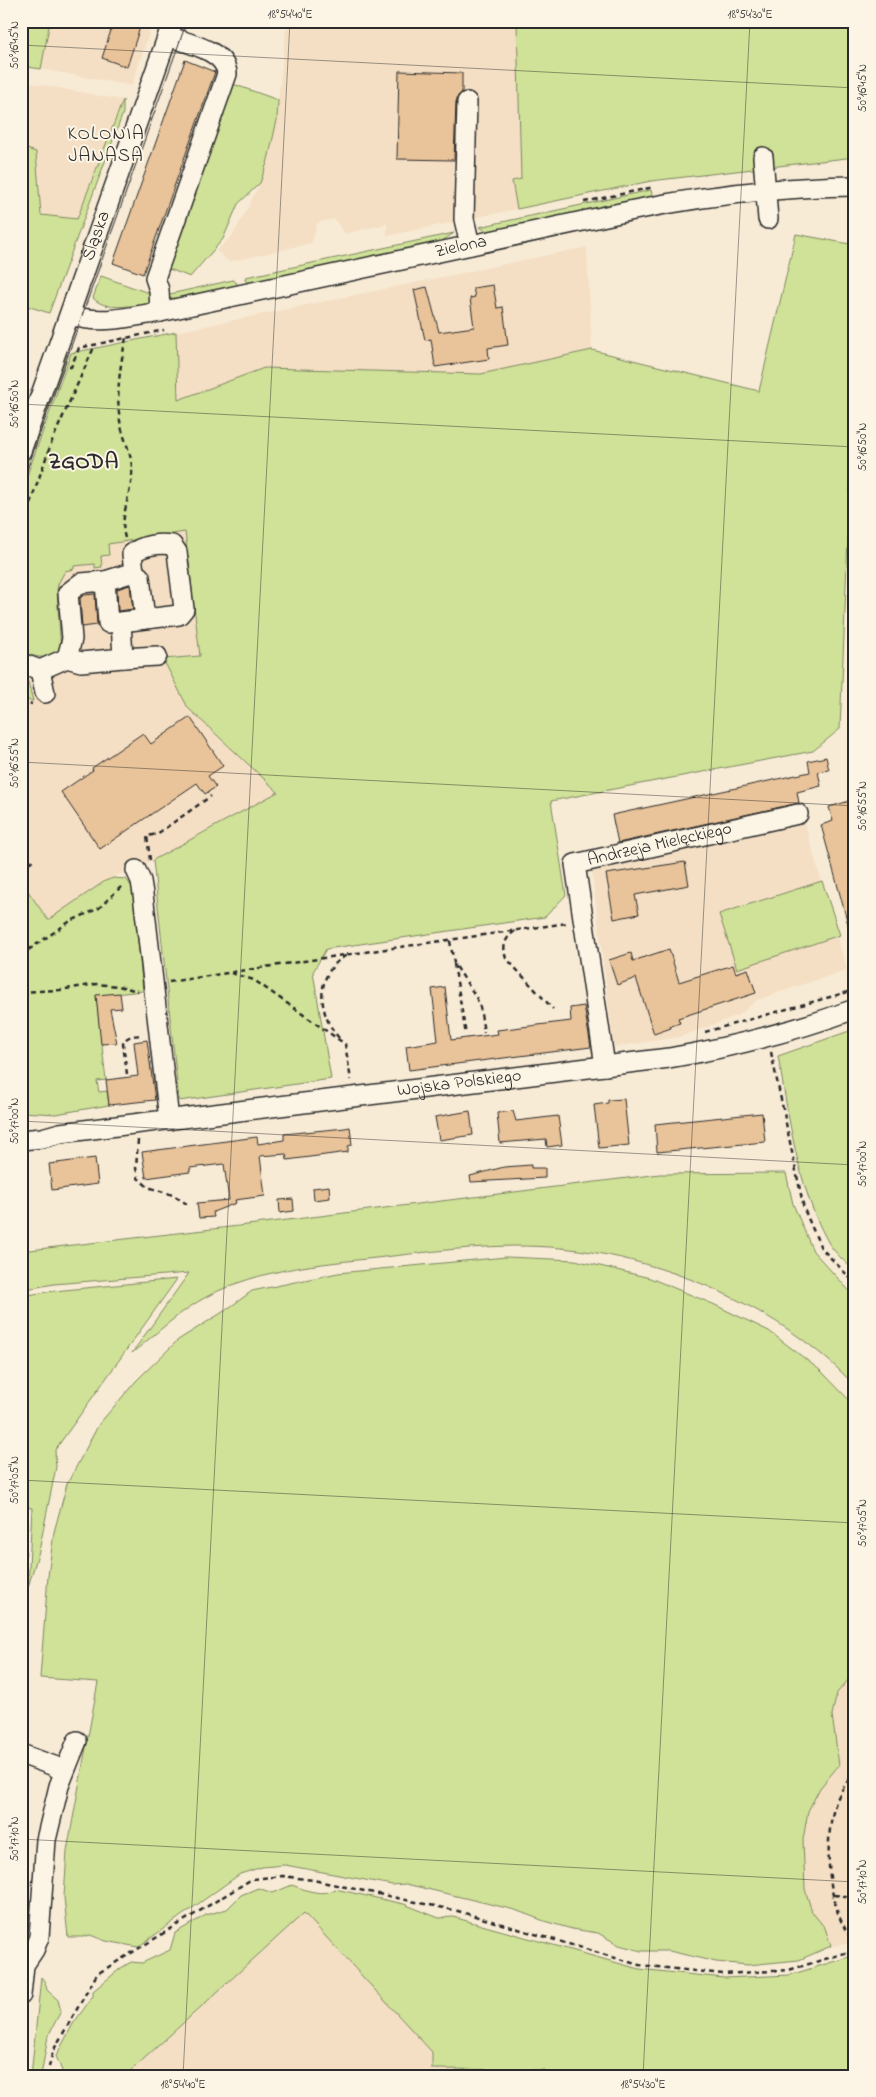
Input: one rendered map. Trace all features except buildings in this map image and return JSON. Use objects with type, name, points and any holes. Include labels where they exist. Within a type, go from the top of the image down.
[{"type":"street","points":[[160,312],[159,290],[155,278],[227,74],[227,69],[222,60],[171,28]]},
{"type":"street","name":"Śląska","points":[[21,451],[171,28]]},
{"type":"street","points":[[467,102],[464,219],[470,245]]},
{"type":"street","points":[[763,157],[768,219]]},
{"type":"street","name":"Zielona","points":[[70,315],[87,320],[100,321],[160,312],[667,203],[766,189],[855,186]]},
{"type":"street","points":[[67,658],[72,639],[68,593],[82,583],[105,581],[133,563],[138,548],[172,544],[177,552],[184,609],[179,615],[108,623],[105,581]]},
{"type":"street","points":[[133,563],[140,578],[145,619]]},
{"type":"street","points":[[121,622],[123,658]]},
{"type":"street","points":[[21,663],[40,670],[67,658],[81,662],[157,656]]},
{"type":"street","points":[[40,670],[45,693]]},
{"type":"street","name":"Andrzeja Mielęckiego","points":[[605,1066],[574,864],[798,814]]},
{"type":"street","points":[[136,870],[141,881],[143,894],[149,990],[160,1040],[169,1120]]},
{"type":"street","name":"Wojska Polskiego","points":[[21,1128],[60,1132],[169,1120],[691,1054],[808,1025],[855,1009]]},
{"type":"street","name":"Wojska Polskiego","points":[[21,1140],[42,1138],[60,1132]]},
{"type":"street","points":[[21,1994],[24,1965],[34,1950],[39,1937],[44,1851],[59,1786],[77,1741]]},
{"type":"street","points":[[21,1754],[54,1766],[64,1772]]},
{"type":"path","points":[[126,338],[122,355],[118,403],[121,426],[131,456],[132,474],[123,528],[133,563]]},
{"type":"path","points":[[21,530],[52,441],[95,345]]},
{"type":"path","points":[[21,868],[33,860]]},
{"type":"path","points":[[21,955],[69,922],[99,908],[136,870]]},
{"type":"path","points":[[21,992],[60,990],[106,984],[139,991],[149,990],[227,973],[583,921]]},
{"type":"path","points":[[517,930],[508,936],[505,942],[506,958],[553,1008]]},
{"type":"path","points":[[450,941],[466,1036]]},
{"type":"path","points":[[350,954],[335,964],[329,972],[322,990],[325,1018],[330,1028],[345,1044],[354,1097]]},
{"type":"path","points":[[454,962],[476,997],[480,1007],[484,1033]]},
{"type":"path","points":[[227,973],[240,974],[254,980],[345,1044]]},
{"type":"path","points":[[127,1074],[124,1039],[128,1036],[146,1034],[160,1040]]},
{"type":"path","points":[[767,1036],[804,1209],[821,1248],[855,1283]]},
{"type":"path","points":[[138,1136],[136,1168],[138,1178],[148,1187],[173,1195],[190,1206]]},
{"type":"path","points":[[21,1524],[25,1533],[24,1593],[21,1608]]},
{"type":"path","points":[[855,1772],[836,1801],[829,1839],[831,1885],[839,1916],[849,1936],[855,1942]]},
{"type":"path","points":[[49,2067],[53,2052],[97,1974],[252,1879],[283,1876],[313,1880],[458,1911],[639,1965],[722,1974],[789,1970],[855,1950]]},
{"type":"path","points":[[834,1895],[855,1897]]},
{"type":"shaded area","points":[[50,21],[153,21],[132,86],[41,69]]},
{"type":"shaded area","points":[[287,21],[517,21],[521,179],[512,181],[517,209],[387,236],[387,224],[345,234],[334,219],[317,223],[312,243],[229,262],[216,251],[232,236],[260,183],[268,160],[277,120]]},
{"type":"shaded area","points":[[21,81],[123,100],[77,219],[41,216],[36,152],[21,147]]},
{"type":"shaded area","points":[[587,247],[592,350],[481,374],[264,368],[177,400],[176,332]]},
{"type":"shaded area","points":[[185,532],[200,656],[164,658],[188,708],[278,792],[153,860],[105,881],[48,921],[21,881],[21,706],[35,656],[39,658],[62,646],[58,584],[65,571],[73,566],[95,564],[108,544]]},
{"type":"shaded area","points":[[803,817],[847,970],[757,1000],[739,1015],[680,1037],[614,1047],[591,866]]},
{"type":"shaded area","points":[[855,1672],[855,1943],[831,1946],[825,1928],[812,1912],[805,1889],[803,1840],[808,1811],[820,1788],[839,1765],[832,1715],[837,1693]]},
{"type":"shaded area","points":[[304,1913],[432,2052],[433,2068],[544,2070],[544,2076],[125,2076]]},
{"type":"green space","points":[[21,21],[50,21],[41,69],[21,66]]},
{"type":"green space","points":[[517,21],[793,21],[804,23],[809,21],[855,21],[855,157],[651,181],[517,209],[512,181],[521,179]]},
{"type":"green space","points":[[230,83],[278,100],[277,120],[268,160],[260,183],[238,204],[223,239],[190,277],[164,267]]},
{"type":"green space","points":[[123,100],[123,113],[49,313],[21,304],[21,147],[36,152],[41,215],[77,219]]},
{"type":"green space","points":[[651,190],[653,198],[495,231],[487,231],[479,227]]},
{"type":"green space","points":[[454,233],[439,243],[249,284],[245,280],[246,277]]},
{"type":"green space","points":[[796,234],[855,245],[855,373],[840,729],[813,751],[551,801],[566,895],[545,917],[326,949],[313,972],[331,1079],[179,1101],[153,860],[278,792],[188,708],[163,659],[200,656],[185,532],[108,544],[109,555],[101,556],[102,567],[95,568],[95,564],[74,566],[74,569],[65,571],[58,584],[57,591],[61,651],[50,656],[41,657],[21,652],[21,492],[71,353],[176,332],[178,400],[264,368],[481,374],[592,350],[759,391]]},
{"type":"green space","points":[[101,276],[146,292],[156,292],[155,303],[114,306],[99,303],[93,298]]},
{"type":"green space","points":[[233,280],[237,283],[236,287],[173,301],[167,299],[167,296],[170,294]]},
{"type":"green space","points":[[68,354],[21,485],[21,476],[63,359]]},
{"type":"green space","points":[[21,675],[28,682],[33,701],[21,699]]},
{"type":"green space","points":[[113,878],[126,879],[133,888],[143,991],[96,996],[106,1080],[97,1081],[99,1092],[107,1091],[109,1105],[56,1114],[21,1112],[21,881],[48,920],[105,881]]},
{"type":"green space","points":[[822,881],[840,935],[737,969],[719,914]]},
{"type":"green space","points":[[855,1029],[855,1272],[836,1253],[830,1244],[808,1197],[790,1127],[778,1056]]},
{"type":"green space","points":[[786,1173],[793,1204],[813,1251],[855,1297],[855,1386],[826,1358],[794,1333],[758,1311],[720,1292],[681,1276],[641,1263],[561,1248],[515,1246],[469,1248],[333,1263],[269,1274],[228,1287],[208,1296],[178,1315],[132,1353],[189,1273],[54,1284],[21,1290],[21,1251],[660,1174]]},
{"type":"green space","points":[[506,1257],[575,1260],[650,1278],[713,1304],[769,1331],[821,1371],[855,1406],[855,1672],[837,1693],[832,1715],[839,1765],[820,1788],[808,1811],[803,1840],[805,1889],[812,1912],[825,1928],[831,1946],[799,1960],[748,1965],[716,1962],[669,1951],[641,1951],[619,1945],[598,1933],[572,1929],[515,1910],[406,1884],[392,1885],[285,1865],[262,1867],[240,1874],[138,1947],[106,1941],[90,1935],[68,1937],[64,1897],[67,1851],[98,1682],[40,1678],[48,1576],[54,1532],[67,1484],[99,1424],[136,1381],[178,1340],[252,1291],[338,1273]]},
{"type":"green space","points":[[177,1279],[55,1450],[56,1467],[39,1551],[28,1587],[32,1508],[21,1507],[21,1296]]},
{"type":"green space","points":[[292,1885],[320,1893],[335,1889],[404,1904],[439,1918],[453,1917],[639,1969],[724,1978],[790,1975],[855,1955],[855,2076],[544,2076],[544,2070],[432,2069],[432,2052],[304,1913],[125,2076],[64,2076],[56,2056],[73,2024],[93,1996],[93,1991],[131,1962],[142,1963],[170,1950],[175,1933],[206,1915],[227,1909],[241,1895],[258,1888],[273,1893]]},
{"type":"green space","points":[[41,1977],[45,1982],[47,1990],[58,2000],[61,2011],[48,2036],[41,2076],[31,2076]]},
{"type":"tram line","points":[[21,487],[187,21]]},
{"type":"district","name":"KOLONIA JANASA","points":[[106,145]]},
{"type":"district","name":"ZGODA","points":[[84,463]]}]
